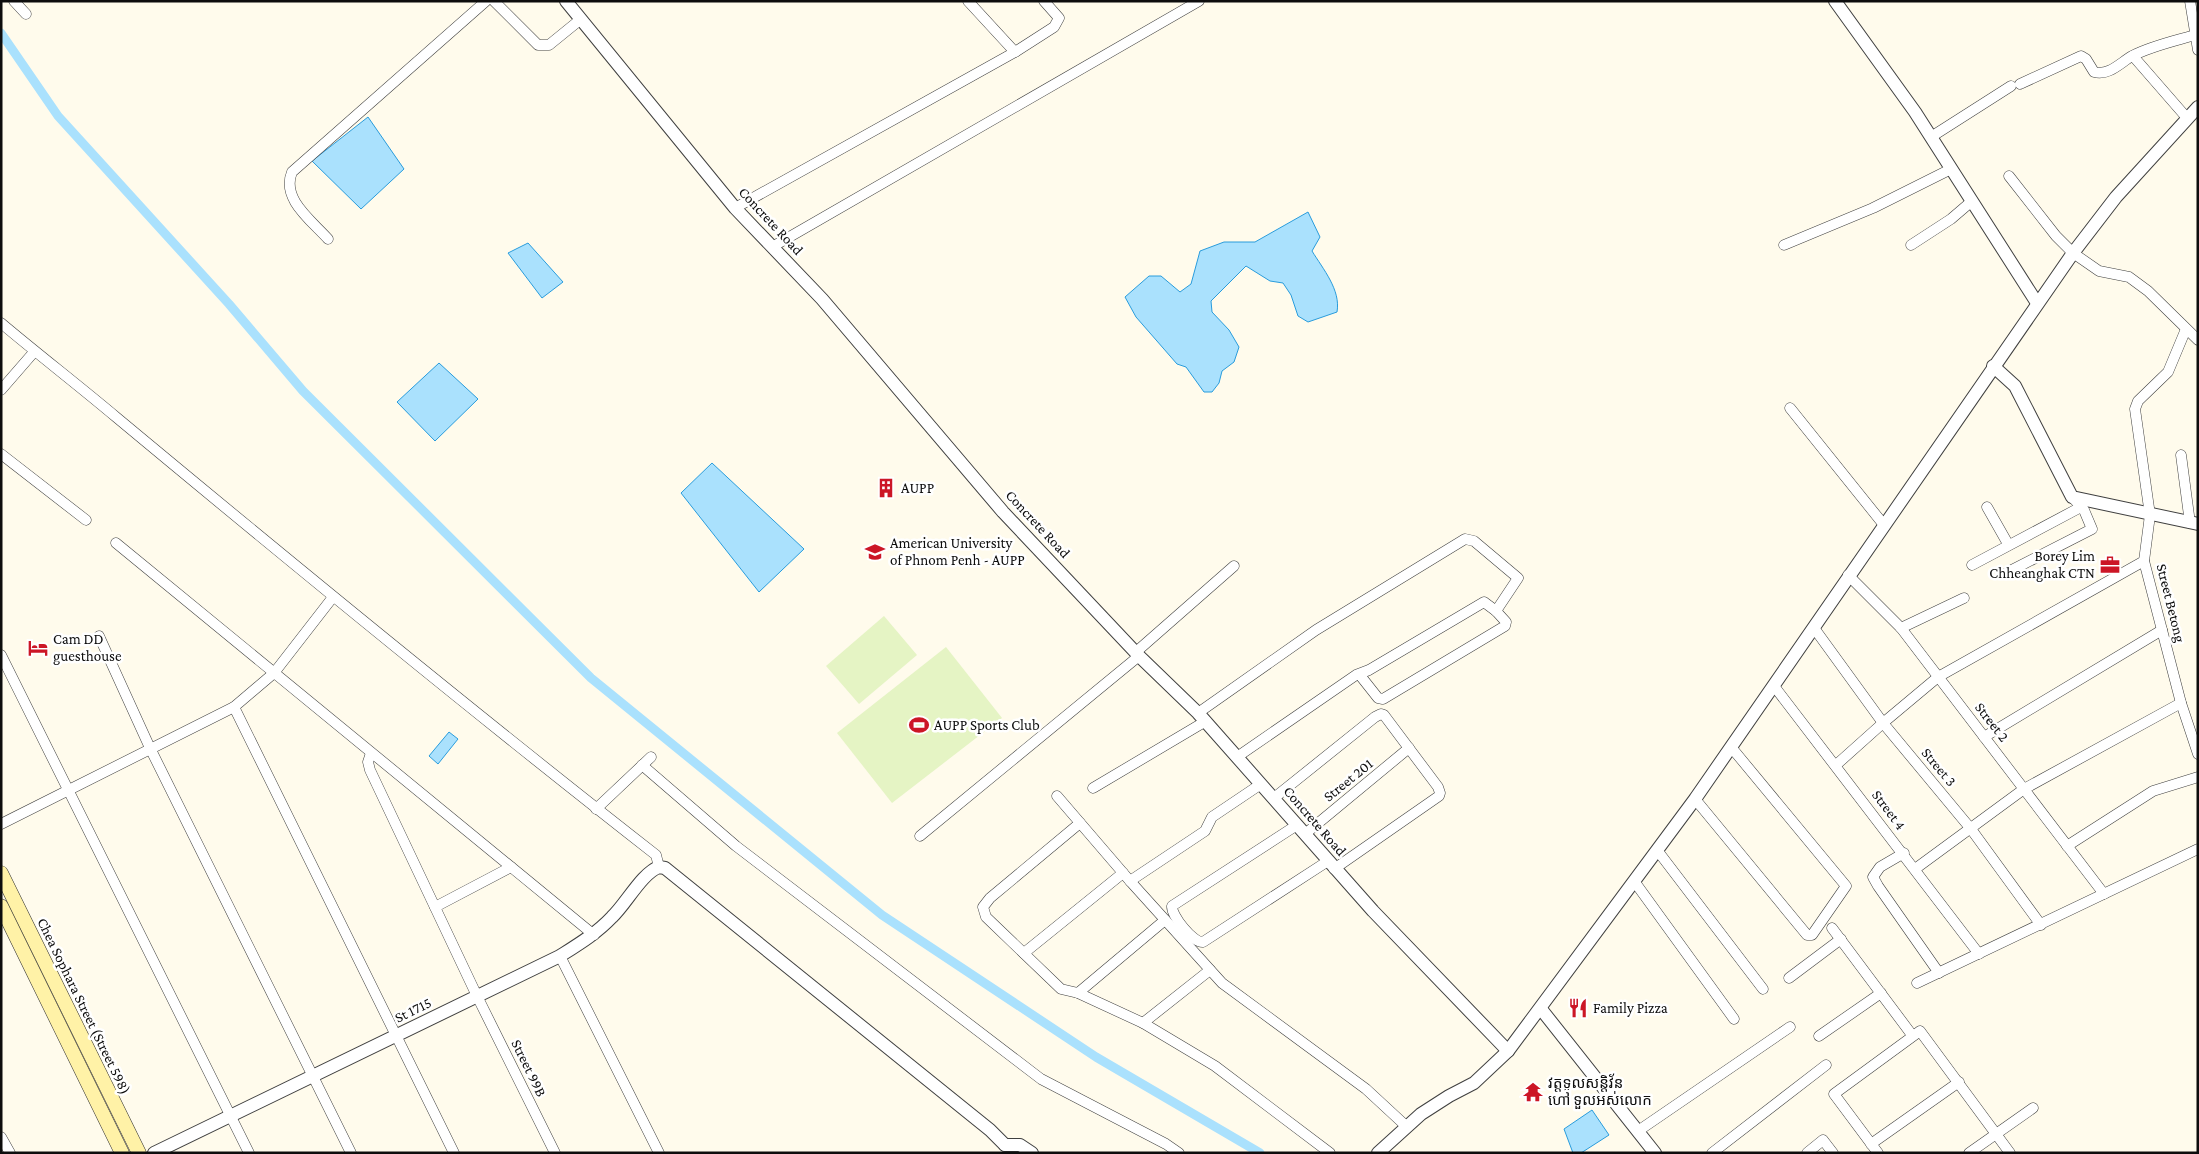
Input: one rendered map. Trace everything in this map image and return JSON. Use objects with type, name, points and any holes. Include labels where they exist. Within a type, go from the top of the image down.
[{"type":"main road","name":"Chea Sophara Street (Street 598)","points":[[1,873],[138,1153]]},
{"type":"main road","name":"Chea Sophara Street (Street 598)","points":[[1,906],[122,1153]]},
{"type":"street","points":[[14,1],[26,14]]},
{"type":"street","points":[[328,239],[295,203],[289,189],[289,179],[292,172],[486,1]]},
{"type":"street","points":[[494,1],[538,45],[544,47],[550,46],[581,19]]},
{"type":"street","name":"Concrete Road","points":[[566,1],[735,208],[822,299],[1003,512],[1138,654],[1202,717],[1331,865],[1508,1051]]},
{"type":"street","points":[[968,1],[1015,52]]},
{"type":"street","points":[[735,208],[1015,52],[1058,24],[1059,18],[1044,1]]},
{"type":"street","points":[[772,247],[1199,1]]},
{"type":"street","points":[[1835,1],[1931,137],[2037,303]]},
{"type":"street","points":[[2190,1],[2198,50]]},
{"type":"street","points":[[1931,137],[2016,85],[2081,56],[2086,59],[2094,72],[2101,74],[2110,71],[2133,56],[2195,35]]},
{"type":"street","points":[[2133,56],[2186,118]]},
{"type":"street","points":[[1378,1153],[1406,1126],[1449,1096],[1474,1083],[1508,1051],[1731,748],[1993,366],[2073,253],[2116,197],[2198,107]]},
{"type":"street","points":[[1784,245],[1873,208],[1951,169]]},
{"type":"street","points":[[2009,176],[2056,236],[2073,253],[2099,271],[2129,277],[2148,291],[2198,340]]},
{"type":"street","points":[[1911,245],[1951,220],[1972,201]]},
{"type":"street","points":[[1,323],[333,597],[596,809],[656,855],[659,867],[665,868],[990,1130],[1001,1149],[1020,1146],[1032,1153]]},
{"type":"street","name":"Street Betong","points":[[2186,329],[2165,377],[2136,405],[2150,515],[2144,562],[2181,703],[2198,754]]},
{"type":"street","points":[[1,390],[34,352]]},
{"type":"street","points":[[1993,366],[2015,386],[2076,502],[2092,527],[2089,532],[2008,572]]},
{"type":"street","points":[[1790,408],[1884,525]]},
{"type":"street","points":[[1,454],[86,520]]},
{"type":"street","points":[[1972,565],[2076,502],[2194,523],[2181,455]]},
{"type":"street","points":[[1987,506],[2008,544]]},
{"type":"street","points":[[1093,788],[1202,717],[1316,630],[1465,539],[1474,541],[1518,578],[1496,611]]},
{"type":"street","points":[[116,543],[594,935]]},
{"type":"street","points":[[1836,765],[1938,677],[2144,562]]},
{"type":"street","points":[[920,836],[1138,654],[1234,566]]},
{"type":"street","name":"Street 2","points":[[1848,576],[1901,628],[2104,894]]},
{"type":"street","points":[[1,824],[234,707],[274,673],[333,597]]},
{"type":"street","points":[[1901,628],[1964,598]]},
{"type":"street","points":[[1237,757],[1360,674],[1484,602],[1505,619],[1505,626],[1383,700],[1378,698],[1360,674]]},
{"type":"street","name":"Street 3","points":[[1814,628],[1883,723],[1971,829],[2042,925]]},
{"type":"street","points":[[1984,737],[2162,630]]},
{"type":"street","points":[[99,636],[150,748],[351,1153]]},
{"type":"street","points":[[1,655],[249,1153]]},
{"type":"street","name":"Street 4","points":[[1774,686],[1979,954]]},
{"type":"street","points":[[1915,869],[2024,789],[2181,703]]},
{"type":"street","points":[[234,707],[454,1153]]},
{"type":"street","points":[[1274,798],[1378,715],[1384,715],[1438,787],[1439,796],[1331,865]]},
{"type":"street","name":"Street 201","points":[[1331,865],[1203,942],[1195,940],[1172,912],[1172,906],[1301,830],[1409,748]]},
{"type":"street","points":[[1695,798],[1806,935],[1812,935],[1846,886],[1731,748]]},
{"type":"street","name":"Street 99B","points":[[371,753],[368,762],[370,770],[477,996],[555,1153]]},
{"type":"street","points":[[596,809],[651,757]]},
{"type":"street","points":[[642,765],[677,797],[757,862],[1040,1079],[1166,1144],[1179,1153]]},
{"type":"street","points":[[2067,846],[2153,791],[2198,777]]},
{"type":"street","points":[[1024,953],[1126,877],[1205,831],[1212,817],[1261,784]]},
{"type":"street","points":[[1057,796],[1126,877],[1210,970],[1236,994],[1366,1089],[1406,1126]]},
{"type":"street","points":[[1080,823],[990,898],[983,907],[986,917],[1060,989],[1078,993],[1143,1023],[1215,1066],[1330,1153]]},
{"type":"street","points":[[1917,983],[2198,849]]},
{"type":"street","points":[[1657,850],[1763,989]]},
{"type":"street","points":[[1904,854],[1880,867],[1873,877],[1938,973]]},
{"type":"street","points":[[435,907],[511,867]]},
{"type":"street","name":"St 1715","points":[[154,1153],[560,956],[594,935],[614,916],[645,877],[659,867]]},
{"type":"street","points":[[1634,881],[1734,1019]]},
{"type":"street","points":[[1078,993],[1165,920]]},
{"type":"street","points":[[1832,928],[1912,1035]]},
{"type":"street","points":[[1789,978],[1841,939]]},
{"type":"street","points":[[560,956],[659,1153]]},
{"type":"street","points":[[1143,1023],[1210,970]]},
{"type":"street","points":[[1819,1036],[1881,993]]},
{"type":"street","points":[[1541,1008],[1655,1153]]},
{"type":"street","points":[[1638,1131],[1790,1027]]},
{"type":"street","points":[[1959,1082],[1874,1149],[1834,1094],[1912,1035],[1920,1031],[1959,1082],[2010,1153]]},
{"type":"street","points":[[1712,1153],[1826,1065]]},
{"type":"street","points":[[1969,1153],[2032,1108]]},
{"type":"street","points":[[1,1137],[10,1153]]},
{"type":"street","points":[[1807,1153],[1823,1140],[1834,1153]]},
{"type":"green space","points":[[884,616],[917,655],[859,704],[826,666]]},
{"type":"green space","name":"AUPP Sports Club","points":[[946,647],[1002,718],[892,803],[837,733]]},
{"type":"water","points":[[368,117],[404,169],[361,209],[312,161]]},
{"type":"water","points":[[1308,212],[1320,237],[1312,251],[1334,288],[1338,304],[1337,312],[1308,322],[1298,316],[1291,295],[1283,283],[1270,281],[1246,266],[1211,301],[1212,312],[1229,330],[1239,347],[1234,362],[1222,371],[1219,383],[1212,392],[1204,392],[1186,367],[1177,364],[1136,317],[1125,297],[1149,276],[1161,276],[1180,292],[1191,284],[1200,251],[1224,242],[1255,242]]},
{"type":"water","points":[[528,243],[563,282],[542,298],[508,253]]},
{"type":"water","points":[[439,363],[478,399],[435,441],[397,402]]},
{"type":"water","points":[[712,463],[804,549],[759,592],[681,493]]},
{"type":"water","points":[[449,732],[458,739],[438,764],[429,756]]},
{"type":"water","points":[[1592,1110],[1609,1135],[1581,1153],[1573,1153],[1564,1129]]},
{"type":"waterway","points":[[1,33],[58,116],[229,304],[303,391],[591,678],[882,915],[1096,1057],[1260,1153]]},
{"type":"place","name":"AUPP","points":[[886,488]]},
{"type":"place","name":"American University of Phnom Penh - AUPP","points":[[875,552]]},
{"type":"place","name":"Borey Lim Chheanghak CTN","points":[[2110,565]]},
{"type":"place","name":"Cam DD guesthouse","points":[[38,648]]},
{"type":"place","name":"AUPP Sports Club","points":[[919,725]]},
{"type":"place","name":"Family Pizza","points":[[1578,1008]]},
{"type":"place","name":"វត្តទូលសន្តិវ័ន ហៅ ទួលអស់លោក","points":[[1533,1092]]}]
